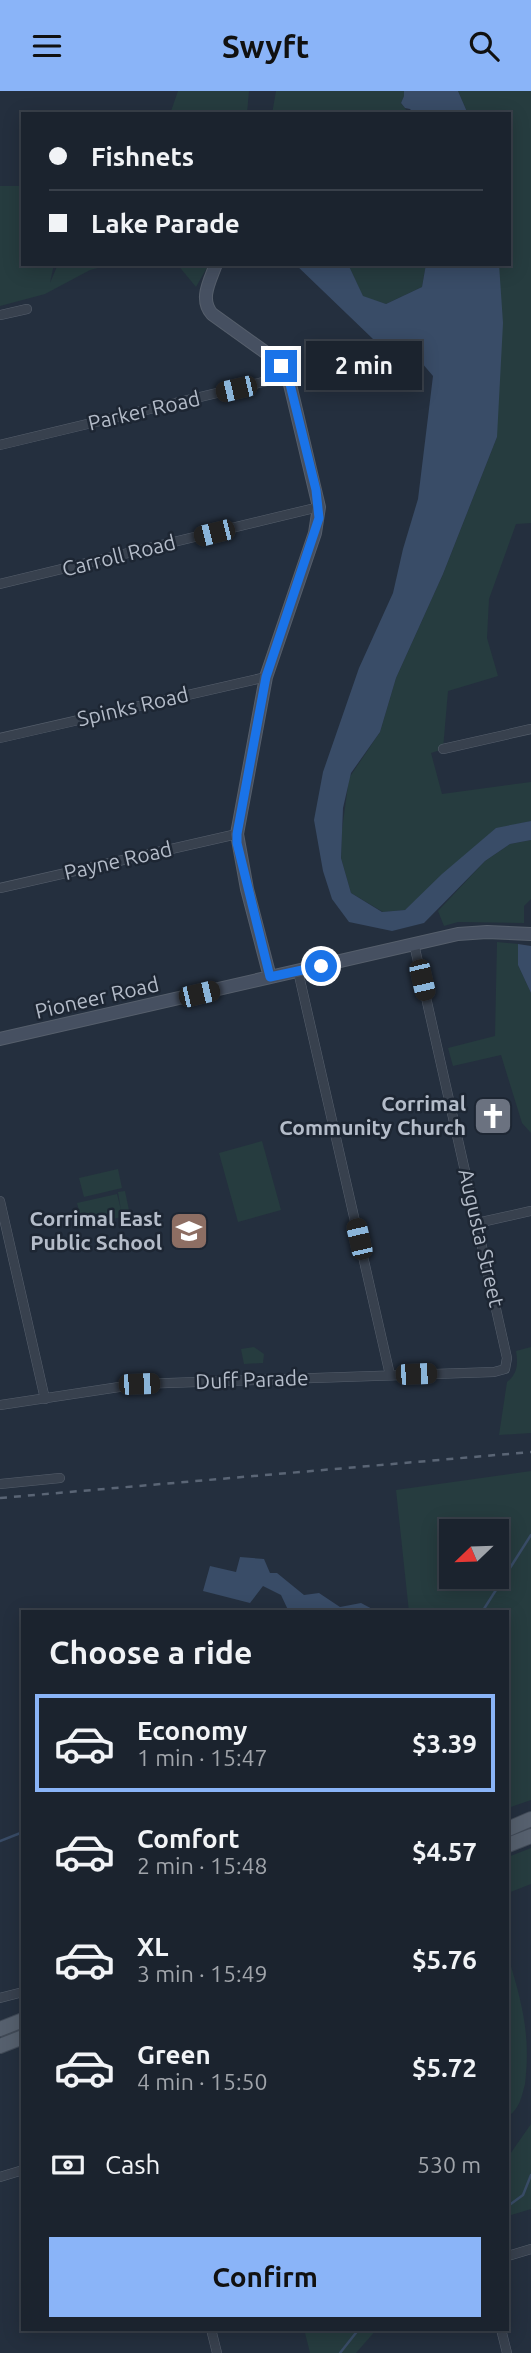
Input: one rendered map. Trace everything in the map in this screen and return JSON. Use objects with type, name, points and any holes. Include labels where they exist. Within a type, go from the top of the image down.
[{"type":"main road","points":[[215,266],[206,293],[207,308],[272,357],[288,376],[319,507],[318,525],[266,677],[237,834],[247,889],[270,977]]},
{"type":"main road","name":"Pioneer Road","points":[[0,1039],[468,933],[531,935]]},
{"type":"main road","points":[[509,1829],[531,1819]]},
{"type":"main road","points":[[509,1845],[531,1836]]},
{"type":"main road","points":[[0,2029],[21,2021]]},
{"type":"main road","points":[[0,2046],[21,2038]]},
{"type":"street","points":[[0,315],[26,309]]},
{"type":"street","name":"Parker Road","points":[[0,445],[288,376]]},
{"type":"street","name":"Carroll Road","points":[[0,584],[319,507]]},
{"type":"street","name":"Spinks Road","points":[[0,738],[266,677]]},
{"type":"street","points":[[443,749],[531,729]]},
{"type":"street","name":"Payne Road","points":[[0,888],[237,834]]},
{"type":"street","name":"Augusta Street","points":[[414,944],[507,1357],[506,1369]]},
{"type":"street","points":[[298,971],[390,1375]]},
{"type":"street","points":[[0,1201],[45,1399]]},
{"type":"street","points":[[477,1223],[531,1211]]},
{"type":"street","name":"Duff Parade","points":[[0,1405],[139,1384],[494,1372],[506,1369]]},
{"type":"street","points":[[0,1484],[60,1478]]},
{"type":"street","points":[[0,1998],[21,1993]]},
{"type":"street","points":[[0,2177],[21,2171]]},
{"type":"street","points":[[509,2256],[531,2249]]},
{"type":"street","points":[[212,2331],[217,2353]]},
{"type":"street","points":[[502,2331],[507,2353]]},
{"type":"green space","points":[[178,91],[249,91],[247,112],[171,112]]},
{"type":"green space","points":[[276,91],[404,91],[401,103],[409,112],[272,112]]},
{"type":"green space","points":[[458,91],[531,91],[531,523],[516,524],[489,599],[487,638],[498,676],[448,691],[443,749],[431,753],[442,794],[531,782],[531,821],[496,829],[405,910],[383,912],[351,893],[341,858],[349,778],[380,732],[396,678],[443,574],[497,437],[495,266],[511,266],[511,112],[467,112]]},
{"type":"green space","points":[[0,186],[21,186],[21,266],[54,266],[50,283],[57,266],[106,266],[90,270],[45,294],[0,306]]},
{"type":"green space","points":[[179,266],[208,266],[196,287]]},
{"type":"green space","points":[[349,266],[426,266],[422,287],[386,304],[363,297]]},
{"type":"green space","points":[[531,840],[531,899],[524,906],[524,923],[458,922],[444,926],[438,911],[485,861],[510,844]]},
{"type":"green space","points":[[497,942],[518,944],[518,965],[531,993],[531,1133],[522,1123],[501,1055],[453,1066],[448,1048],[495,1036]]},
{"type":"green space","points":[[262,1141],[281,1210],[238,1222],[219,1153]]},
{"type":"green space","points":[[118,1169],[122,1188],[84,1197],[79,1178]]},
{"type":"green space","points":[[125,1191],[130,1215],[83,1226],[77,1203],[117,1194],[121,1210],[118,1192]]},
{"type":"green space","points":[[254,1347],[264,1354],[263,1363],[244,1364],[241,1349]]},
{"type":"green space","points":[[531,1347],[531,1433],[499,1435],[507,1382],[516,1368],[516,1351]]},
{"type":"green space","points":[[531,1471],[531,1800],[509,1808],[509,1610],[409,1610],[396,1490]]},
{"type":"green space","points":[[531,1848],[531,1884],[509,1893],[509,1857]]},
{"type":"green space","points":[[509,1960],[521,2004],[527,2050],[525,2084],[518,2106],[509,2116]]},
{"type":"green space","points":[[531,2124],[531,2209],[509,2216],[509,2156]]},
{"type":"green space","points":[[304,2331],[375,2331],[356,2353],[310,2353]]},
{"type":"water","points":[[404,91],[458,91],[467,112],[412,112],[401,103]]},
{"type":"water","points":[[297,266],[349,266],[363,296],[386,304],[422,287],[426,266],[499,266],[503,323],[497,437],[443,574],[396,678],[380,732],[351,773],[343,808],[341,858],[351,893],[382,912],[405,910],[496,828],[531,821],[531,840],[510,844],[485,861],[424,923],[392,931],[349,922],[332,899],[323,871],[314,820],[323,772],[359,668],[393,593],[418,499],[433,376],[404,342],[373,339]]},
{"type":"water","points":[[518,944],[531,946],[531,993],[518,965]]},
{"type":"water","points":[[240,1557],[264,1559],[270,1573],[277,1573],[304,1595],[319,1593],[340,1607],[361,1603],[374,1610],[288,1610],[281,1595],[263,1586],[250,1603],[203,1591],[210,1566],[236,1572]]},
{"type":"waterway","points":[[483,1610],[531,1535]]},
{"type":"waterway","points":[[0,1841],[21,1833]]},
{"type":"waterway","points":[[509,2205],[523,2195],[531,2175]]},
{"type":"waterway","points":[[340,2353],[357,2331]]},
{"type":"railway","points":[[0,1498],[531,1452]]},
{"type":"place","name":"Corrimal Community Church","points":[[493,1116]]},
{"type":"place","name":"Corrimal East Public School","points":[[189,1231]]},
{"type":"route","points":[[281,366],[288,376],[316,490],[319,518],[266,677],[237,843],[270,977],[321,966]]}]
